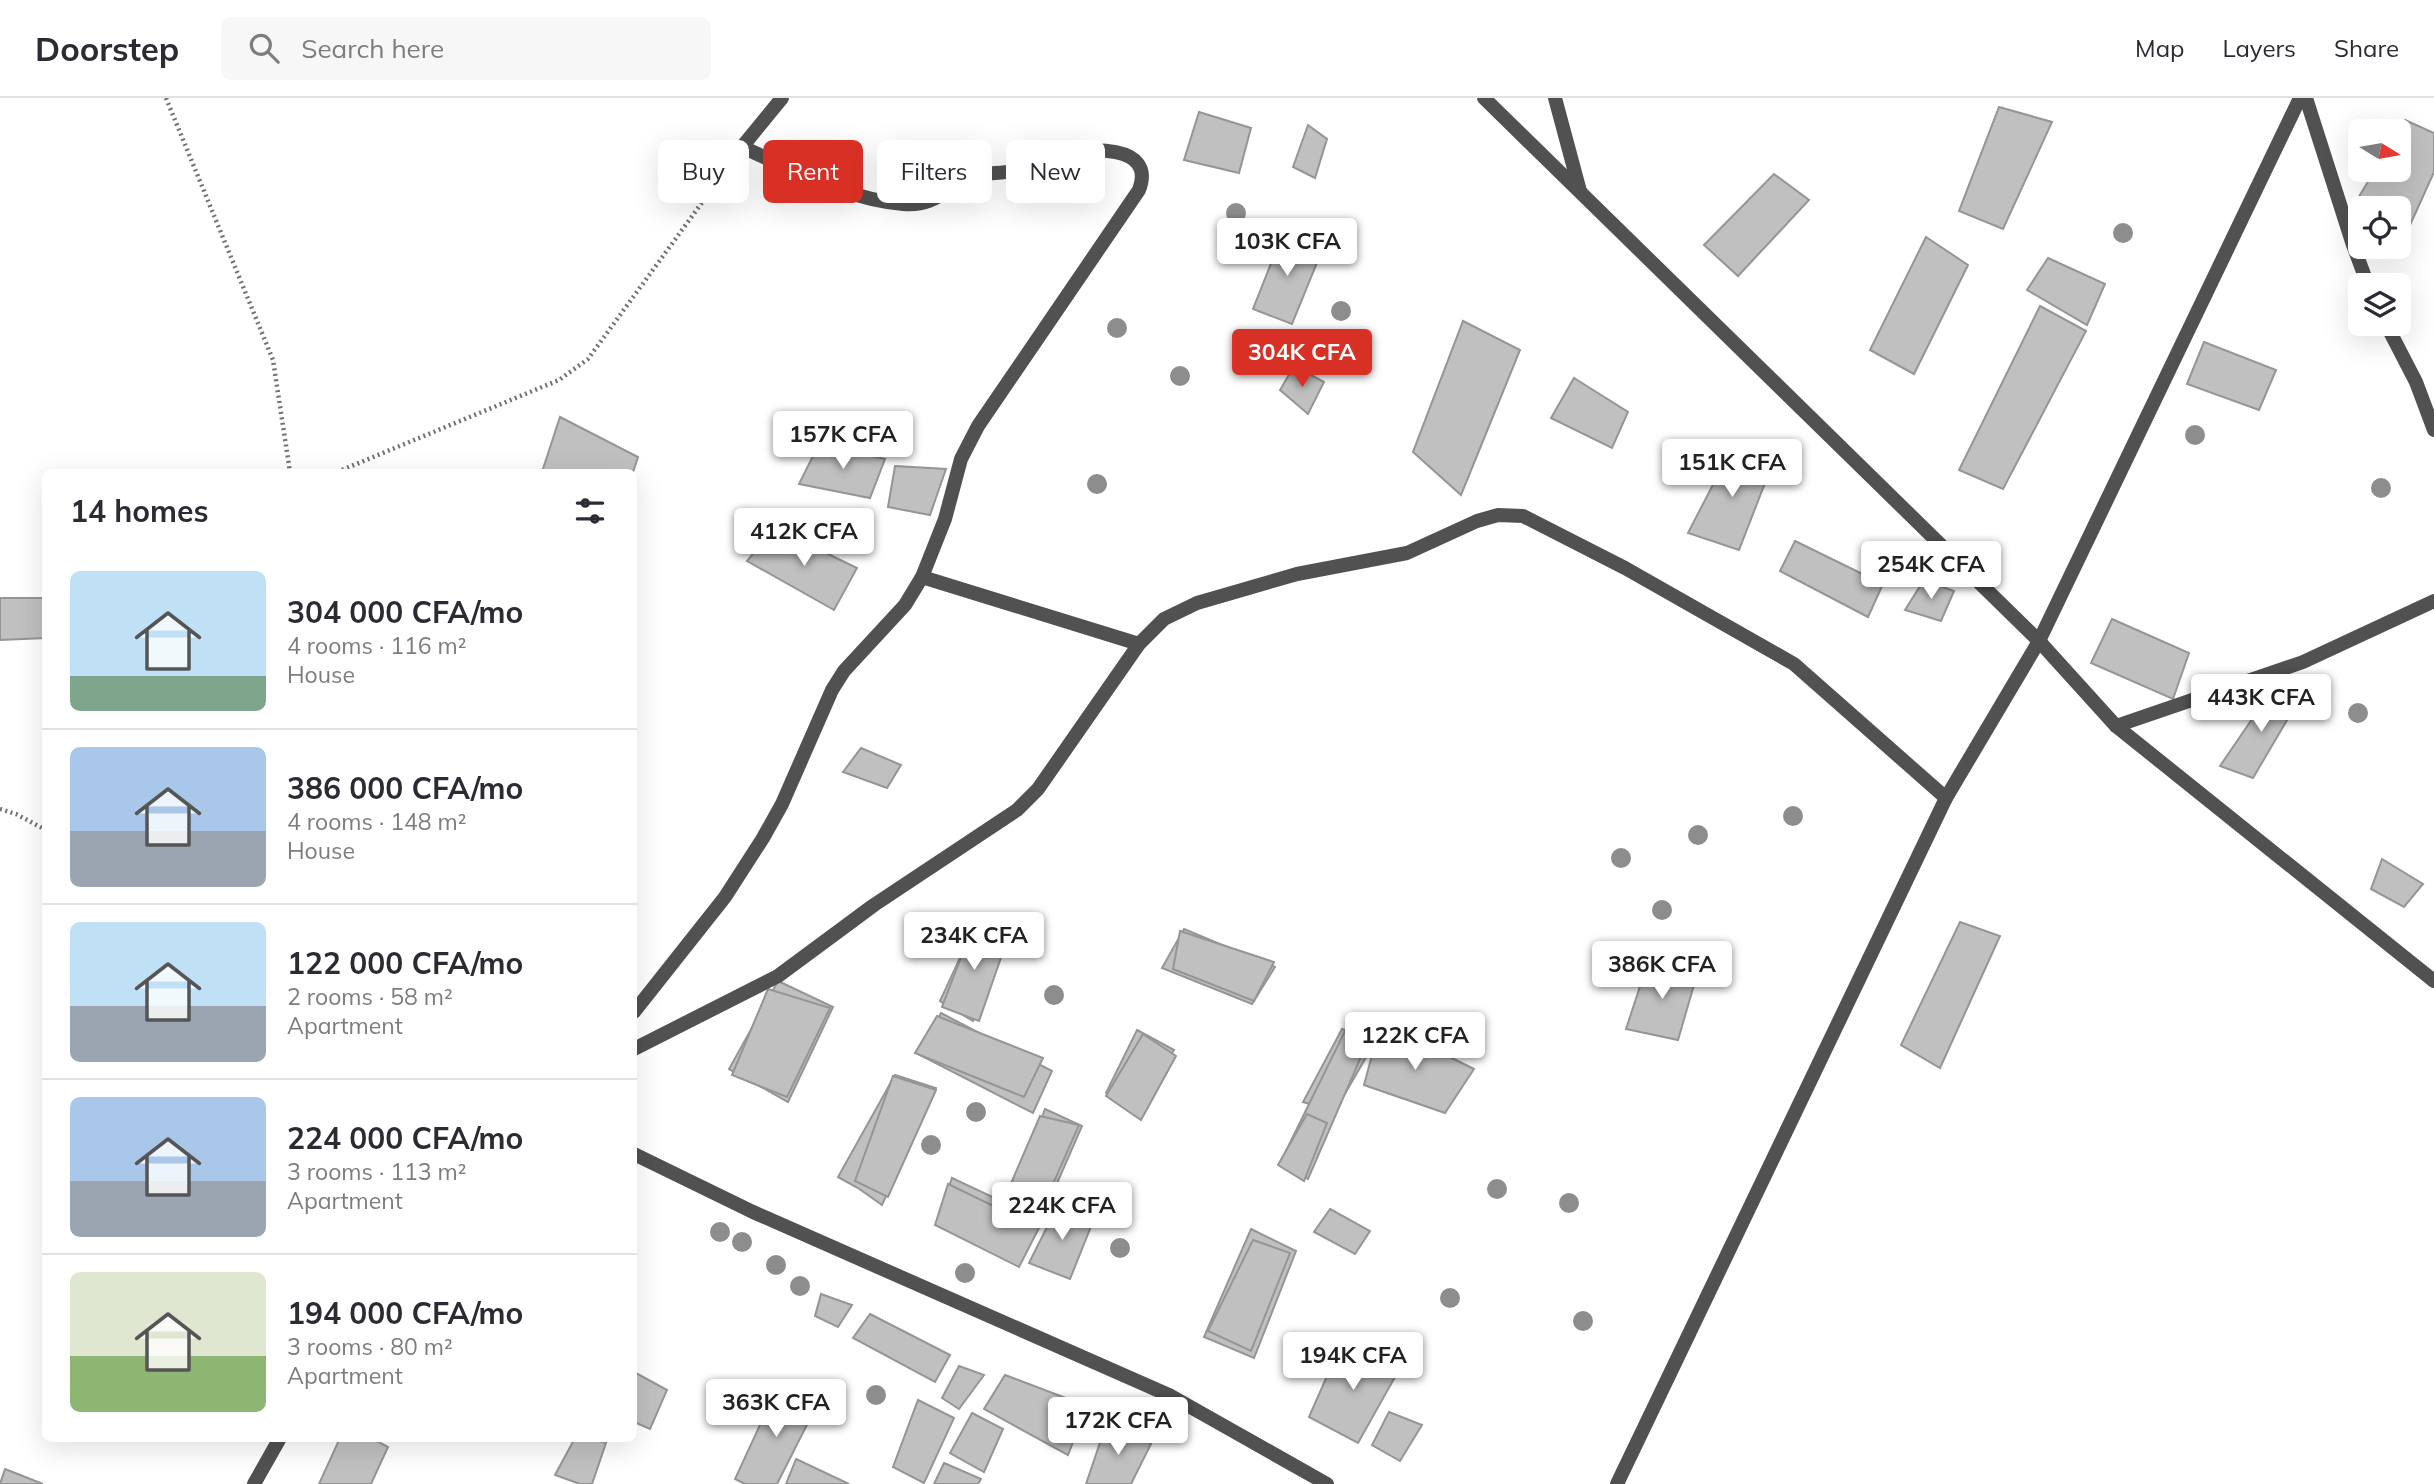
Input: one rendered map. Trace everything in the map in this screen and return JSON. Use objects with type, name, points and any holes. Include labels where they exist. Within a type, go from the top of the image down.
[{"type":"street","points":[[748,140],[782,98]]},
{"type":"street","points":[[1484,98],[2039,641],[2116,726],[2434,981]]},
{"type":"street","points":[[1555,98],[1580,191]]},
{"type":"street","points":[[1617,1484],[1945,798],[2039,641],[2300,98]]},
{"type":"street","points":[[2306,98],[2364,273]]},
{"type":"street","points":[[637,1008],[726,897],[763,838],[782,804],[832,690],[844,671],[905,606],[922,577],[945,519],[961,459],[978,426],[1139,190],[1143,178],[1141,168],[1134,158],[1122,153],[1090,150],[1055,155],[1012,172],[970,177],[945,194],[925,203],[904,204],[844,192],[749,150]]},
{"type":"street","points":[[2392,336],[2416,382],[2434,430]]},
{"type":"street","points":[[637,1047],[778,976],[874,905],[1017,810],[1038,789],[1139,644],[1164,619],[1197,603],[1297,574],[1407,553],[1498,515],[1523,516],[1625,568],[1794,664],[1945,798]]},
{"type":"street","points":[[922,577],[1139,644]]},
{"type":"street","points":[[2116,726],[2303,662],[2434,601]]},
{"type":"street","points":[[637,1155],[753,1212],[1171,1396],[1327,1484]]},
{"type":"street","points":[[254,1484],[278,1442]]},
{"type":"path","points":[[166,98],[272,360],[290,469]]},
{"type":"path","points":[[344,469],[559,380],[588,359],[701,203]]},
{"type":"path","points":[[0,809],[42,828]]},
{"type":"building","points":[[1999,107],[2052,122],[2003,229],[1959,211]]},
{"type":"building","points":[[1199,112],[1251,128],[1239,173],[1184,160]]},
{"type":"building","points":[[2412,123],[2434,133],[2434,172],[2411,223],[2411,196],[2359,196],[2368,182],[2412,182]]},
{"type":"building","points":[[1308,125],[1327,139],[1315,178],[1293,167]]},
{"type":"building","points":[[1774,174],[1809,200],[1738,276],[1704,245]]},
{"type":"building","points":[[1285,228],[1321,253],[1292,324],[1253,309]]},
{"type":"building","points":[[1926,237],[1968,265],[1914,374],[1870,350]]},
{"type":"building","points":[[2048,258],[2105,284],[2087,325],[2027,290]]},
{"type":"building","points":[[2040,306],[2086,331],[2003,489],[1959,470]]},
{"type":"building","points":[[1463,321],[1520,350],[1461,495],[1413,452]]},
{"type":"building","points":[[2204,342],[2276,370],[2259,410],[2187,384]]},
{"type":"building","points":[[1294,366],[1324,382],[1308,414],[1280,390]]},
{"type":"building","points":[[1574,378],[1628,412],[1612,448],[1551,418]]},
{"type":"building","points":[[560,417],[638,457],[634,469],[543,469]]},
{"type":"building","points":[[819,444],[885,459],[870,498],[799,484]]},
{"type":"building","points":[[1734,444],[1772,465],[1739,550],[1688,533]]},
{"type":"building","points":[[895,466],[946,469],[930,515],[888,507]]},
{"type":"building","points":[[774,528],[857,568],[834,610],[747,561]]},
{"type":"building","points":[[1795,541],[1883,584],[1868,617],[1780,571]]},
{"type":"building","points":[[1924,580],[1954,591],[1941,621],[1905,610]]},
{"type":"building","points":[[0,598],[42,598],[42,638],[0,640]]},
{"type":"building","points":[[2112,619],[2189,653],[2173,699],[2091,663]]},
{"type":"building","points":[[2274,687],[2300,698],[2253,778],[2220,766]]},
{"type":"building","points":[[861,748],[901,765],[887,788],[843,772]]},
{"type":"building","points":[[2382,859],[2423,884],[2404,907],[2371,889]]},
{"type":"building","points":[[977,921],[1007,942],[973,1021],[940,1001]]},
{"type":"building","points":[[1960,922],[2000,936],[1940,1068],[1901,1045]]},
{"type":"building","points":[[1184,929],[1275,967],[1252,1004],[1162,968]]},
{"type":"building","points":[[1180,931],[1274,962],[1254,1001],[1173,969]]},
{"type":"building","points":[[970,934],[1004,949],[979,1021],[942,1007]]},
{"type":"building","points":[[1650,956],[1696,978],[1678,1040],[1626,1029]]},
{"type":"building","points":[[778,981],[833,1007],[788,1102],[729,1069]]},
{"type":"building","points":[[768,989],[830,1008],[787,1097],[732,1075]]},
{"type":"building","points":[[941,1013],[1052,1071],[1033,1113],[920,1055]]},
{"type":"building","points":[[937,1016],[1043,1058],[1024,1097],[915,1053]]},
{"type":"building","points":[[1391,1028],[1474,1069],[1445,1113],[1364,1085],[1376,1040]]},
{"type":"building","points":[[1342,1029],[1376,1040],[1335,1111],[1303,1102]]},
{"type":"building","points":[[1346,1029],[1367,1043],[1308,1179],[1279,1165]]},
{"type":"building","points":[[1137,1030],[1174,1050],[1135,1113],[1106,1093]]},
{"type":"building","points":[[1143,1034],[1176,1056],[1141,1120],[1106,1096]]},
{"type":"building","points":[[895,1075],[936,1088],[882,1205],[838,1177]]},
{"type":"building","points":[[893,1076],[936,1090],[888,1197],[855,1181]]},
{"type":"building","points":[[1045,1109],[1082,1126],[1045,1211],[1011,1201]]},
{"type":"building","points":[[1307,1114],[1327,1123],[1304,1181],[1278,1165]]},
{"type":"building","points":[[1040,1116],[1079,1125],[1042,1209],[1006,1195]]},
{"type":"building","points":[[952,1178],[1035,1217],[1014,1260],[937,1221]]},
{"type":"building","points":[[948,1184],[1039,1228],[1019,1267],[935,1225]]},
{"type":"building","points":[[1058,1205],[1094,1219],[1070,1279],[1029,1263]]},
{"type":"building","points":[[1330,1209],[1370,1231],[1355,1254],[1314,1232]]},
{"type":"building","points":[[1251,1229],[1296,1251],[1254,1358],[1204,1337]]},
{"type":"building","points":[[1253,1240],[1290,1253],[1251,1351],[1208,1331]]},
{"type":"building","points":[[821,1294],[852,1305],[838,1327],[815,1316]]},
{"type":"building","points":[[870,1314],[950,1355],[935,1382],[853,1338]]},
{"type":"building","points":[[1341,1344],[1400,1368],[1358,1443],[1309,1417]]},
{"type":"building","points":[[959,1366],[984,1375],[959,1409],[942,1398]]},
{"type":"building","points":[[637,1374],[667,1390],[650,1429],[637,1423]]},
{"type":"building","points":[[1005,1375],[1087,1406],[1068,1455],[984,1409]]},
{"type":"building","points":[[778,1386],[817,1405],[777,1484],[745,1484],[735,1479]]},
{"type":"building","points":[[918,1400],[954,1418],[924,1483],[893,1467]]},
{"type":"building","points":[[1389,1412],[1422,1425],[1400,1461],[1372,1445]]},
{"type":"building","points":[[972,1413],[1003,1429],[984,1472],[950,1453]]},
{"type":"building","points":[[1108,1419],[1151,1444],[1131,1484],[1086,1484]]},
{"type":"building","points":[[338,1442],[379,1442],[388,1447],[371,1484],[319,1484]]},
{"type":"building","points":[[573,1442],[606,1443],[592,1484],[580,1484],[555,1475]]},
{"type":"building","points":[[796,1459],[849,1484],[786,1484]]},
{"type":"building","points":[[944,1463],[981,1479],[978,1484],[934,1484]]},
{"type":"building","points":[[5,1469],[43,1484],[0,1484]]}]
